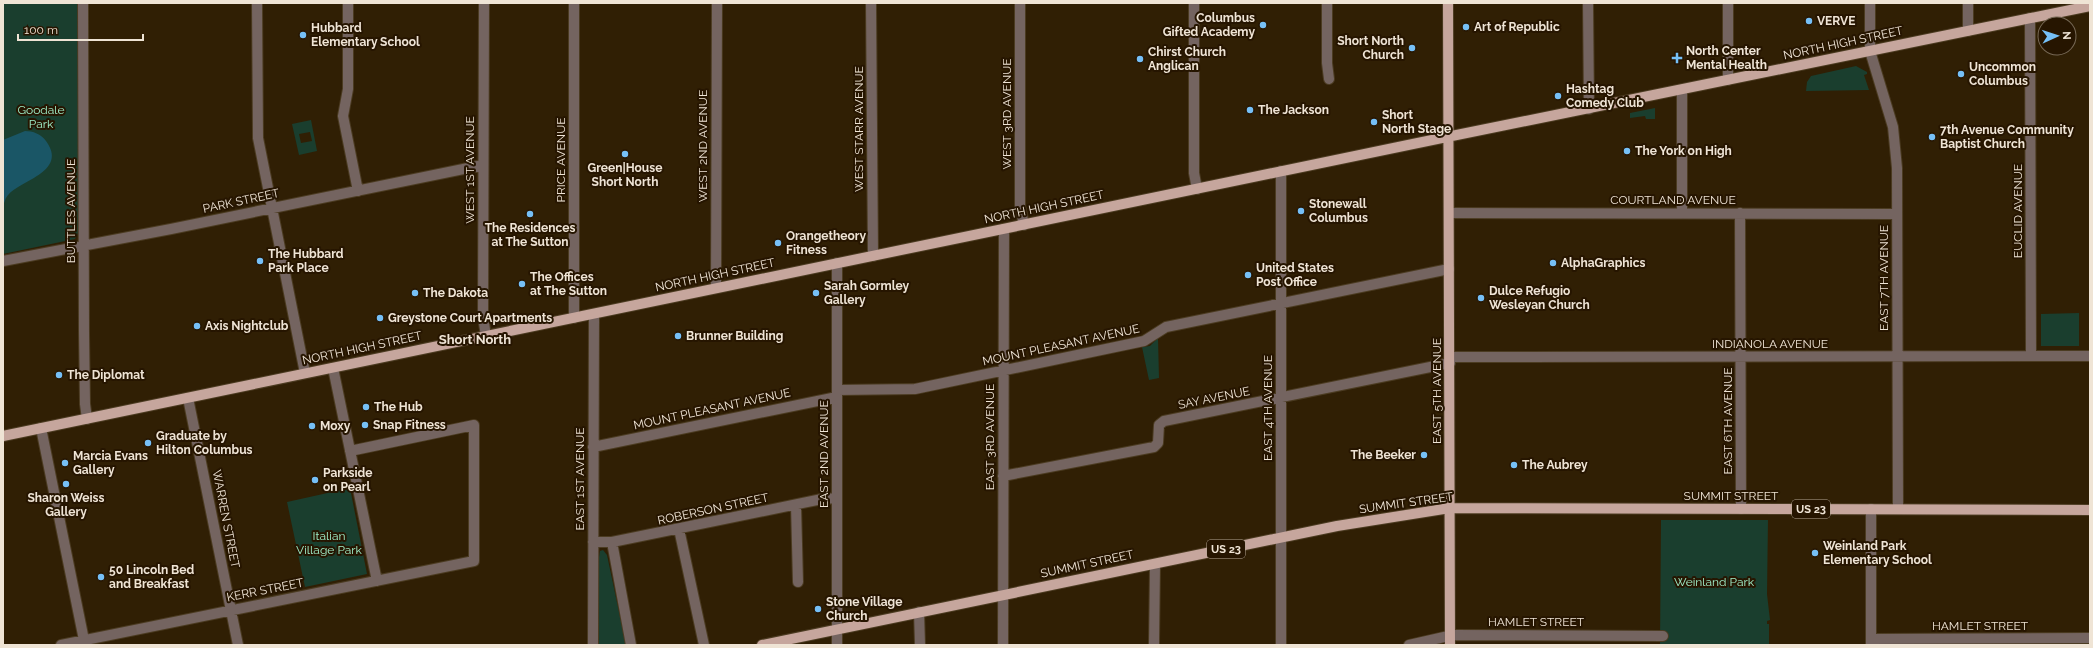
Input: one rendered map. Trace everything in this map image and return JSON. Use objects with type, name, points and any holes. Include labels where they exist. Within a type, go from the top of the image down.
[{"type":"main road","name":"EAST 5TH AVENUE","points":[[1448,3],[1450,640]]},
{"type":"main road","name":"NORTH HIGH STREET","points":[[3,436],[1449,136],[1589,109],[2090,6]]},
{"type":"main road","name":"SUMMIT STREET","points":[[762,645],[1337,526],[1450,508],[2090,510]]},
{"type":"street","name":"BUTTLES AVENUE","points":[[83,3],[85,404],[87,419]]},
{"type":"street","points":[[257,3],[257,124],[261,153],[306,373]]},
{"type":"street","points":[[348,3],[348,89],[343,116],[358,190]]},
{"type":"street","name":"WEST 1ST AVENUE","points":[[484,3],[483,321],[486,336]]},
{"type":"street","name":"PRICE AVENUE","points":[[574,3],[574,318]]},
{"type":"street","name":"WEST 2ND AVENUE","points":[[716,288],[717,3]]},
{"type":"street","name":"WEST STARR AVENUE","points":[[871,3],[873,256]]},
{"type":"street","name":"WEST 3RD AVENUE","points":[[1020,3],[1020,206],[1024,225]]},
{"type":"street","points":[[1194,3],[1194,173],[1196,189]]},
{"type":"street","points":[[1327,3],[1327,63],[1329,79]]},
{"type":"street","points":[[1588,3],[1589,109]]},
{"type":"street","points":[[1728,3],[1728,80]]},
{"type":"street","name":"EAST 7TH AVENUE","points":[[1870,3],[1870,51],[1893,126],[1897,168],[1898,509]]},
{"type":"street","points":[[1968,3],[1968,31]]},
{"type":"street","name":"EUCLID AVENUE","points":[[2030,18],[2031,356]]},
{"type":"street","points":[[1682,90],[1682,213]]},
{"type":"street","name":"PARK STREET","points":[[3,261],[483,165]]},
{"type":"street","name":"EAST 4TH AVENUE","points":[[1281,171],[1281,645]]},
{"type":"street","name":"COURTLAND AVENUE","points":[[1449,213],[1897,214]]},
{"type":"street","name":"EAST 6TH AVENUE","points":[[1740,213],[1742,509]]},
{"type":"street","name":"EAST 3RD AVENUE","points":[[1003,645],[1004,229]]},
{"type":"street","name":"EAST 2ND AVENUE","points":[[837,263],[837,645]]},
{"type":"street","name":"MOUNT PLEASANT AVENUE","points":[[593,447],[837,393],[915,389],[1003,371],[1144,341],[1166,327],[1449,270]]},
{"type":"street","name":"EAST 1ST AVENUE","points":[[593,645],[594,314]]},
{"type":"street","name":"INDIANOLA AVENUE","points":[[1450,360],[1741,356],[2090,356]]},
{"type":"street","name":"SAY AVENUE","points":[[1003,476],[1154,447],[1158,443],[1160,425],[1164,421],[1282,398],[1450,360]]},
{"type":"street","points":[[334,368],[377,581]]},
{"type":"street","name":"WARREN STREET","points":[[188,398],[238,645]]},
{"type":"street","name":"KERR STREET","points":[[61,645],[84,643],[231,610],[474,561],[474,426],[350,451]]},
{"type":"street","points":[[41,428],[84,643]]},
{"type":"street","name":"ROBERSON STREET","points":[[593,542],[612,542],[837,498]]},
{"type":"street","points":[[796,505],[798,582]]},
{"type":"street","points":[[1871,509],[1871,642]]},
{"type":"street","points":[[679,529],[704,645]]},
{"type":"street","points":[[612,542],[631,645]]},
{"type":"street","points":[[1154,564],[1154,645]]},
{"type":"street","points":[[919,612],[920,645]]},
{"type":"street","name":"HAMLET STREET","points":[[1409,645],[1450,640],[1663,636]]},
{"type":"street","name":"HAMLET STREET","points":[[1871,642],[2090,638]]},
{"type":"green space","name":"Goodale Park","points":[[3,3],[78,3],[79,231],[75,239],[3,254]]},
{"type":"green space","points":[[1856,66],[1867,72],[1867,74],[1864,75],[1869,90],[1806,91],[1807,82],[1811,76]]},
{"type":"green space","points":[[1655,108],[1655,119],[1646,119],[1645,116],[1630,118],[1630,113]]},
{"type":"green space","points":[[311,120],[317,151],[299,155],[292,124]],"holes":[[[310,132],[312,141],[301,143],[299,134]]]},
{"type":"green space","points":[[2079,313],[2079,346],[2041,346],[2041,314]]},
{"type":"green space","points":[[1158,338],[1159,378],[1149,380],[1142,347],[1150,346]]},
{"type":"green space","name":"Italian Village Park","points":[[350,488],[367,574],[305,587],[287,502]]},
{"type":"green space","name":"Weinland Park","points":[[1661,520],[1768,520],[1767,594],[1770,620],[1767,621],[1767,624],[1769,624],[1769,645],[1660,645]]},
{"type":"green space","points":[[603,550],[607,555],[626,645],[599,645],[599,557],[600,551]]},
{"type":"water","points":[[25,131],[37,133],[42,136],[51,151],[51,160],[41,174],[9,194],[3,208],[3,140]]},
{"type":"place","name":"VERVE","points":[[1809,21]]},
{"type":"place","name":"Columbus Gifted Academy","points":[[1263,25]]},
{"type":"place","name":"Art of Republic","points":[[1466,27]]},
{"type":"place","name":"Hubbard Elementary School","points":[[303,35]]},
{"type":"place","name":"Short North Church","points":[[1412,48]]},
{"type":"place","name":"North Center Mental Health","points":[[1677,58]]},
{"type":"place","name":"Chirst Church Anglican","points":[[1140,59]]},
{"type":"place","name":"Uncommon Columbus","points":[[1961,74]]},
{"type":"place","name":"Hashtag Comedy Club","points":[[1558,96]]},
{"type":"place","name":"The Jackson","points":[[1250,110]]},
{"type":"place","name":"Short North Stage","points":[[1374,122]]},
{"type":"place","name":"7th Avenue Community Baptist Church","points":[[1932,137]]},
{"type":"place","name":"The York on High","points":[[1627,151]]},
{"type":"place","name":"Green|House Short North","points":[[625,154]]},
{"type":"place","name":"Stonewall Columbus","points":[[1301,211]]},
{"type":"place","name":"The Residences at The Sutton","points":[[530,214]]},
{"type":"place","name":"Orangetheory Fitness","points":[[778,243]]},
{"type":"place","name":"The Hubbard Park Place","points":[[260,261]]},
{"type":"place","name":"AlphaGraphics","points":[[1553,263]]},
{"type":"place","name":"United States Post Office","points":[[1248,275]]},
{"type":"place","name":"The Offices at The Sutton","points":[[522,284]]},
{"type":"place","name":"The Dakota","points":[[415,293]]},
{"type":"place","name":"Sarah Gormley Gallery","points":[[816,293]]},
{"type":"place","name":"Dulce Refugio Wesleyan Church","points":[[1481,298]]},
{"type":"place","name":"Greystone Court Apartments","points":[[380,318]]},
{"type":"place","name":"Axis Nightclub","points":[[197,326]]},
{"type":"place","name":"Brunner Building","points":[[678,336]]},
{"type":"place","name":"The Diplomat","points":[[59,375]]},
{"type":"place","name":"The Hub","points":[[366,407]]},
{"type":"place","name":"Snap Fitness","points":[[365,425]]},
{"type":"place","name":"Moxy","points":[[312,426]]},
{"type":"place","name":"Graduate by Hilton Columbus","points":[[148,443]]},
{"type":"place","name":"The Beeker","points":[[1424,455]]},
{"type":"place","name":"Marcia Evans Gallery","points":[[65,463]]},
{"type":"place","name":"The Aubrey","points":[[1514,465]]},
{"type":"place","name":"Parkside on Pearl","points":[[315,480]]},
{"type":"place","name":"Sharon Weiss Gallery","points":[[66,484]]},
{"type":"place","name":"Weinland Park Elementary School","points":[[1815,553]]},
{"type":"place","name":"50 Lincoln Bed and Breakfast","points":[[101,577]]},
{"type":"place","name":"Stone Village Church","points":[[818,609]]},
{"type":"district","name":"Short North","points":[[475,339]]}]
